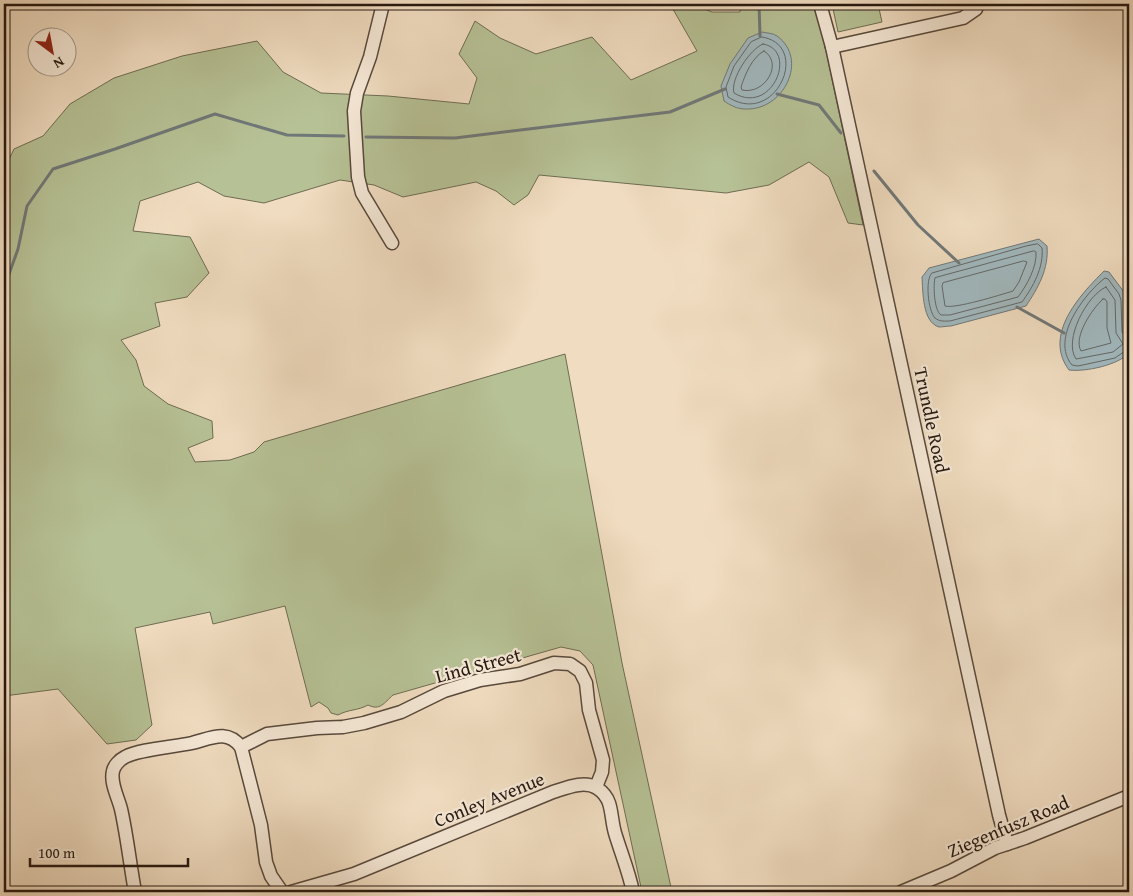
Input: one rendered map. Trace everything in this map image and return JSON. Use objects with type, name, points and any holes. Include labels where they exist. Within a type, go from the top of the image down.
[{"type":"street","points":[[383,4],[370,57],[357,92],[354,111],[358,177],[362,192],[392,243]]},
{"type":"street","name":"Trundle Road","points":[[820,4],[832,47],[997,806],[1007,844]]},
{"type":"street","points":[[832,47],[963,18],[976,9],[978,4]]},
{"type":"street","name":"Lind Street","points":[[241,747],[267,734],[343,727],[364,723],[401,712],[444,691],[480,680],[520,674],[554,663],[570,664],[580,671],[586,683],[589,710],[603,760],[602,772],[596,787]]},
{"type":"street","points":[[135,892],[122,813],[112,778],[113,770],[117,763],[132,754],[184,745],[225,735],[235,740],[241,747],[261,825],[266,862],[271,876],[282,892]]},
{"type":"street","name":"Conley Avenue","points":[[291,892],[354,874],[553,792],[579,784],[596,787]]},
{"type":"street","points":[[596,787],[606,795],[610,804],[618,846],[628,871],[633,892]]},
{"type":"street","name":"Ziegenfusz Road","points":[[901,892],[951,871],[995,848],[1025,838],[1129,796]]},
{"type":"green space","points":[[670,4],[691,4],[712,12],[740,12],[740,4],[814,4],[822,32],[863,225],[848,223],[829,177],[809,162],[769,185],[726,193],[539,175],[528,195],[514,205],[496,191],[476,182],[403,197],[374,185],[340,180],[264,203],[224,196],[198,182],[140,201],[133,231],[190,237],[209,273],[187,297],[155,303],[160,326],[121,340],[136,360],[144,386],[168,404],[212,421],[213,438],[188,448],[195,462],[230,460],[254,452],[264,442],[565,354],[622,663],[672,892],[642,892],[593,665],[580,651],[561,647],[393,695],[379,707],[368,705],[338,715],[331,713],[328,708],[319,702],[311,707],[285,606],[213,624],[210,612],[135,628],[152,725],[136,740],[107,744],[58,689],[4,696],[4,170],[14,149],[43,136],[70,104],[114,78],[182,56],[257,41],[283,72],[321,93],[388,96],[469,104],[477,78],[459,54],[475,21],[500,38],[536,54],[592,37],[631,80],[697,51]]},
{"type":"green space","points":[[832,4],[878,4],[882,22],[838,32]]},
{"type":"water","points":[[762,32],[777,36],[786,46],[791,57],[791,70],[788,82],[781,93],[771,102],[759,107],[736,108],[724,101],[721,86],[730,64],[748,38]]},
{"type":"water","points":[[1039,239],[1047,246],[1046,263],[1038,285],[1026,306],[951,326],[939,327],[929,319],[924,305],[922,277],[929,268]]},
{"type":"water","points":[[1104,271],[1109,272],[1124,292],[1129,353],[1117,361],[1101,367],[1069,370],[1062,357],[1060,343],[1062,330],[1075,304]]},
{"type":"waterway","points":[[759,4],[760,36]]},
{"type":"waterway","points":[[366,137],[455,138],[670,112],[725,89]]},
{"type":"waterway","points":[[777,94],[819,105],[841,133]]},
{"type":"waterway","points":[[4,288],[18,249],[27,206],[53,169],[215,114],[287,135],[344,136]]},
{"type":"waterway","points":[[874,171],[918,225],[959,263]]},
{"type":"waterway","points":[[1017,307],[1064,333]]}]
